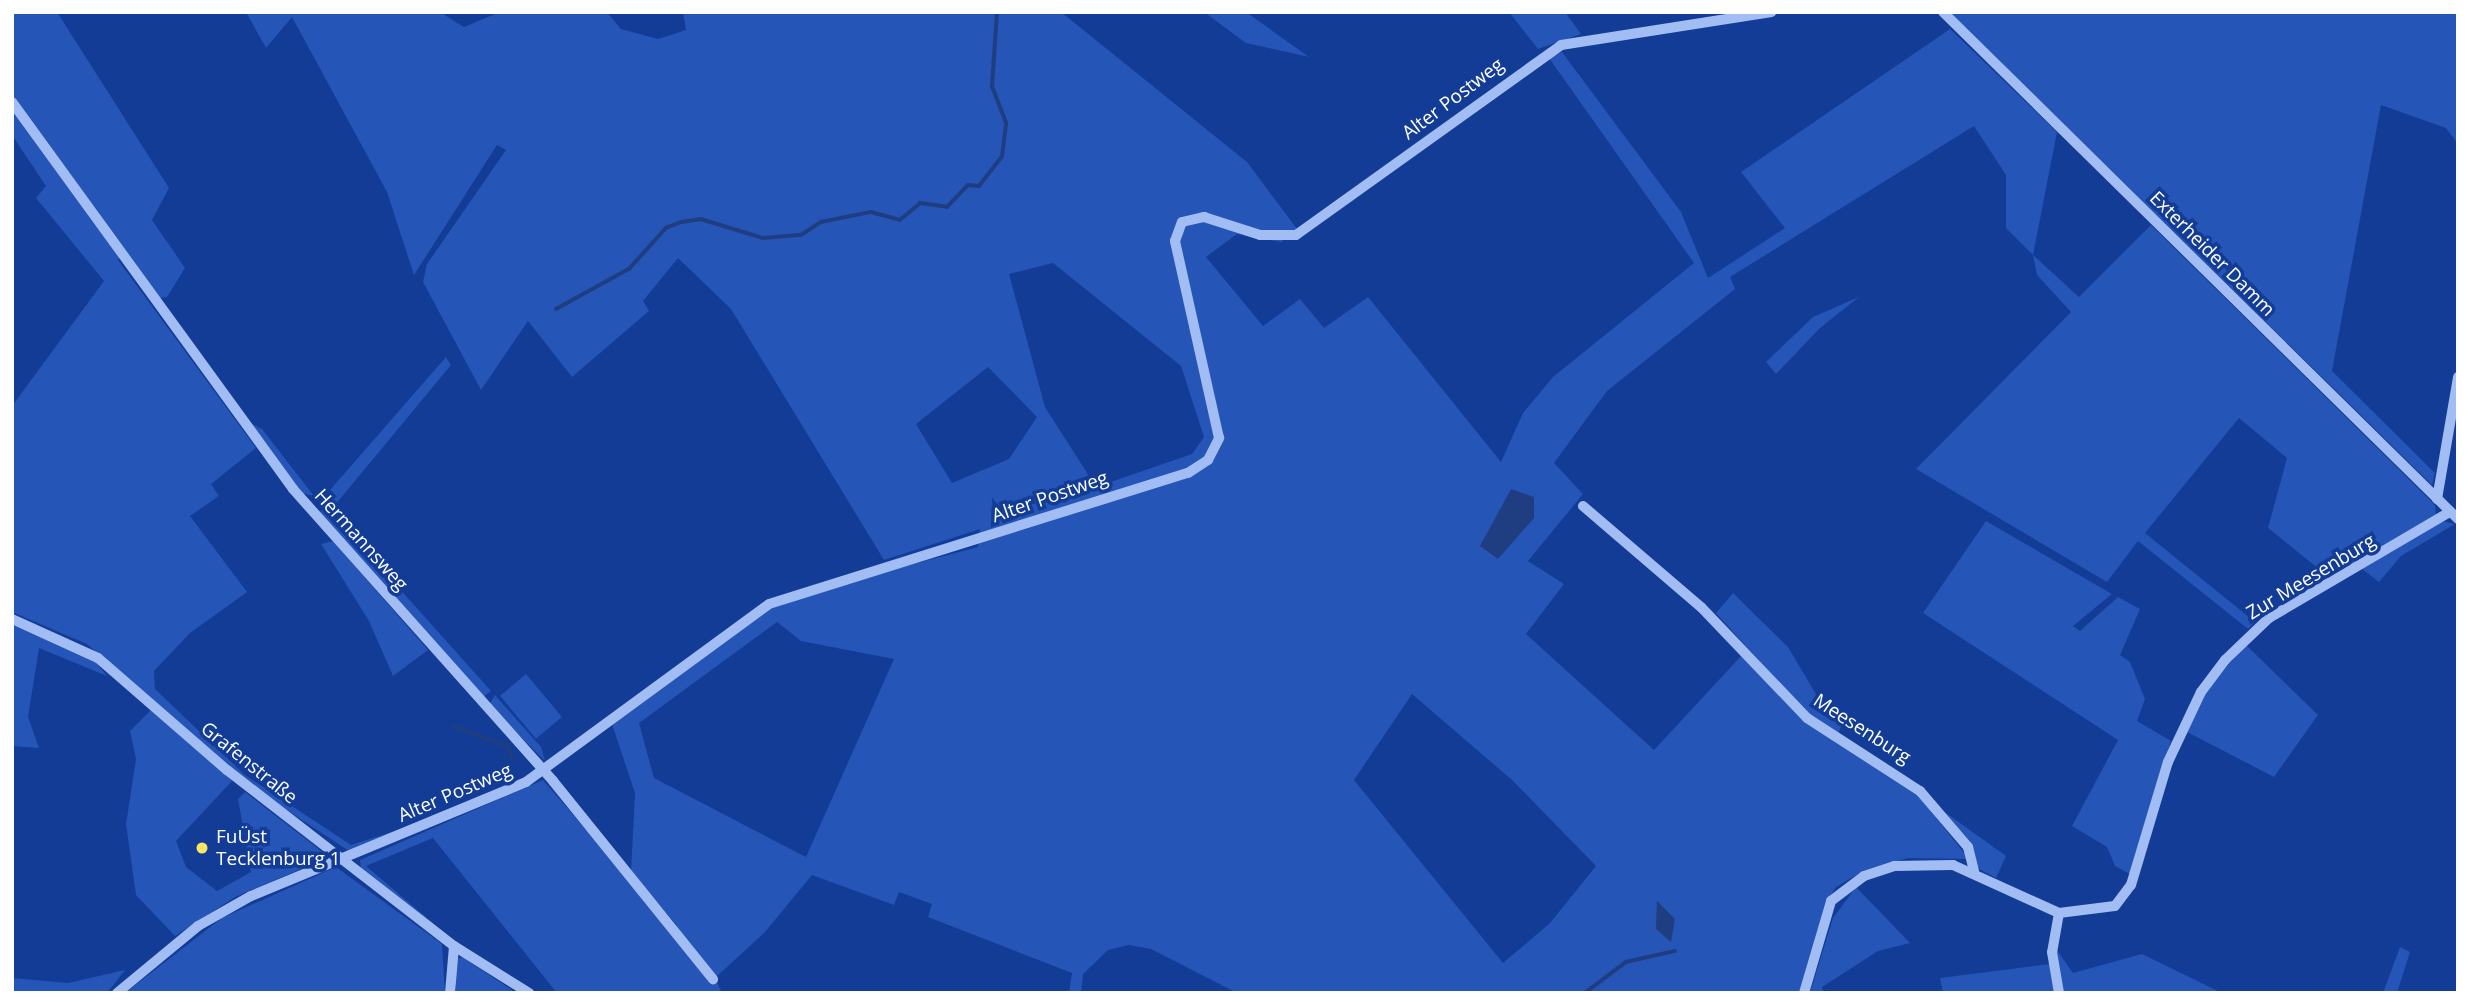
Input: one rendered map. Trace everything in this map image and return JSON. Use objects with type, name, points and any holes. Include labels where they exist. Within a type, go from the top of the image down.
[{"type":"street","name":"Alter Postweg","points":[[117,993],[198,926],[251,896],[343,860],[542,771],[769,604],[1188,473],[1208,460],[1219,438],[1175,241],[1182,222],[1204,217],[1260,235],[1296,235],[1561,45],[1771,12]]},
{"type":"street","name":"Exterheider Damm","points":[[1943,12],[2454,516]]},
{"type":"street","name":"Hermannsweg","points":[[12,102],[293,489],[542,771],[713,979]]},
{"type":"street","points":[[2437,499],[2458,377]]},
{"type":"street","name":"Meesenburg","points":[[1583,506],[1700,607],[1807,718],[1920,791],[1968,847],[1974,871]]},
{"type":"street","name":"Zur Meesenburg","points":[[2059,913],[2103,911],[2126,896],[2168,762],[2201,692],[2245,638],[2454,516]]},
{"type":"street","name":"Grafenstraße","points":[[12,619],[98,658],[227,771],[454,946],[529,993]]},
{"type":"street","points":[[1804,993],[1831,901],[1841,889],[1864,876],[1914,863],[1974,871],[2059,913],[2052,952],[2059,993]]},
{"type":"street","points":[[450,993],[454,946]]},
{"type":"shaded area","points":[[12,12],[57,12],[169,188],[152,220],[185,268],[167,297],[160,298],[123,251],[118,260],[256,448],[211,484],[219,496],[190,516],[247,592],[190,633],[154,671],[155,689],[245,775],[351,845],[404,828],[352,853],[252,787],[87,644],[12,612],[12,406],[104,281],[36,198],[46,186],[12,135]]},
{"type":"shaded area","points":[[246,12],[440,12],[464,27],[500,12],[607,12],[621,29],[658,39],[686,30],[683,12],[1061,12],[1247,162],[1297,229],[1281,242],[1237,234],[1206,257],[1263,326],[1300,299],[1324,328],[1368,297],[1501,462],[1523,413],[1553,377],[1694,263],[1549,58],[1562,52],[1681,212],[1708,278],[1785,228],[1741,172],[1950,29],[2057,132],[2033,255],[2006,228],[2006,175],[1974,126],[1730,277],[1735,289],[1607,391],[1554,463],[1583,494],[1528,561],[1564,584],[1526,634],[1654,750],[1743,654],[1804,721],[1917,794],[1969,859],[1908,858],[1865,870],[1836,887],[1825,904],[1799,993],[1237,993],[1151,949],[1129,945],[1108,950],[1083,974],[1081,993],[1069,993],[1072,973],[928,917],[932,904],[899,892],[894,905],[812,875],[765,932],[715,978],[722,993],[557,993],[433,838],[366,866],[448,936],[361,868],[360,860],[543,780],[686,946],[675,923],[631,872],[635,793],[612,724],[771,609],[826,587],[978,547],[980,529],[884,560],[731,309],[678,258],[643,301],[649,311],[572,377],[528,321],[481,390],[423,282],[427,264],[506,150],[497,145],[414,275],[387,192],[292,17],[266,48]],"holes":[[[1053,263],[1181,366],[1204,437],[1192,454],[1096,487],[1045,407],[1009,274]],[[988,367],[1037,417],[1009,459],[952,483],[916,424]],[[777,622],[801,641],[894,659],[806,857],[654,778],[639,723]],[[1412,694],[1512,780],[1596,866],[1550,923],[1503,963],[1354,780]]]},
{"type":"shaded area","points":[[1204,12],[1246,12],[1309,57],[1246,43]]},
{"type":"shaded area","points":[[1509,12],[1565,12],[1581,34],[1538,49]]},
{"type":"shaded area","points":[[1950,12],[2458,12],[2458,144],[2446,128],[2381,105],[2332,371],[2435,473],[2432,485]]},
{"type":"shaded area","points":[[2151,225],[2435,505],[2436,515],[2329,577],[2268,528],[2287,458],[2239,418],[2145,533],[2255,622],[2248,629],[2138,541],[2107,582],[1916,469],[2071,312],[2037,275],[2033,255],[2079,297]]},
{"type":"shaded area","points":[[1859,297],[1820,328],[1776,374],[1766,362],[1813,317]]},
{"type":"shaded area","points":[[446,357],[451,365],[330,511],[491,691],[483,697],[320,516],[323,498]]},
{"type":"shaded area","points":[[248,422],[262,429],[314,496],[301,493]]},
{"type":"shaded area","points":[[1511,489],[1534,497],[1534,518],[1498,559],[1480,546]]},
{"type":"shaded area","points":[[1986,521],[2112,594],[2073,626],[2080,631],[2118,597],[2140,609],[2120,655],[2130,662],[2145,699],[2137,721],[2171,741],[2130,874],[2115,866],[2107,847],[2072,826],[2118,740],[1923,613]]},
{"type":"shaded area","points":[[2442,521],[2455,524],[2401,556],[2379,582],[2362,569]]},
{"type":"shaded area","points":[[333,541],[428,650],[393,676],[369,621],[321,544]]},
{"type":"shaded area","points":[[1733,593],[1788,647],[1826,711],[1843,722],[1838,734],[1812,719],[1716,613]]},
{"type":"shaded area","points":[[12,625],[93,659],[107,676],[39,648],[28,717],[39,748],[12,746]]},
{"type":"shaded area","points":[[2245,644],[2318,715],[2274,777],[2187,732],[2204,695]]},
{"type":"shaded area","points":[[526,674],[562,717],[536,739],[500,696]]},
{"type":"shaded area","points":[[495,695],[541,747],[545,761],[489,705]]},
{"type":"shaded area","points":[[152,709],[232,781],[176,841],[186,867],[217,891],[251,872],[238,799],[245,792],[329,857],[235,897],[175,936],[136,895],[126,824],[136,759],[130,731]]},
{"type":"shaded area","points":[[1946,813],[2006,856],[1996,878],[1979,869]]},
{"type":"shaded area","points":[[336,867],[442,944],[445,993],[125,993],[222,918]]},
{"type":"shaded area","points":[[1856,887],[1910,943],[1878,951],[1822,987],[1823,993],[1810,993],[1833,918]]},
{"type":"shaded area","points":[[1657,901],[1675,919],[1671,942],[1656,929]]},
{"type":"shaded area","points":[[2400,947],[2410,952],[2397,993],[2383,993]]},
{"type":"shaded area","points":[[2057,950],[2073,973],[2142,954],[2222,993],[1943,993],[1940,978],[2050,964]]},
{"type":"shaded area","points":[[462,957],[514,993],[456,993],[456,959]]},
{"type":"shaded area","points":[[125,970],[107,993],[12,993],[12,978],[68,983]]},
{"type":"waterway","points":[[556,309],[629,269],[666,228],[682,222],[701,219],[763,238],[801,235],[821,222],[871,212],[900,220],[920,203],[947,207],[968,185],[979,186],[1002,157],[1006,123],[992,87],[997,12]]},
{"type":"waterway","points":[[453,726],[508,747],[513,760]]},
{"type":"waterway","points":[[1585,993],[1626,962],[1675,951]]},
{"type":"place","name":"FuÜst Tecklenburg 1","points":[[202,848]]}]
